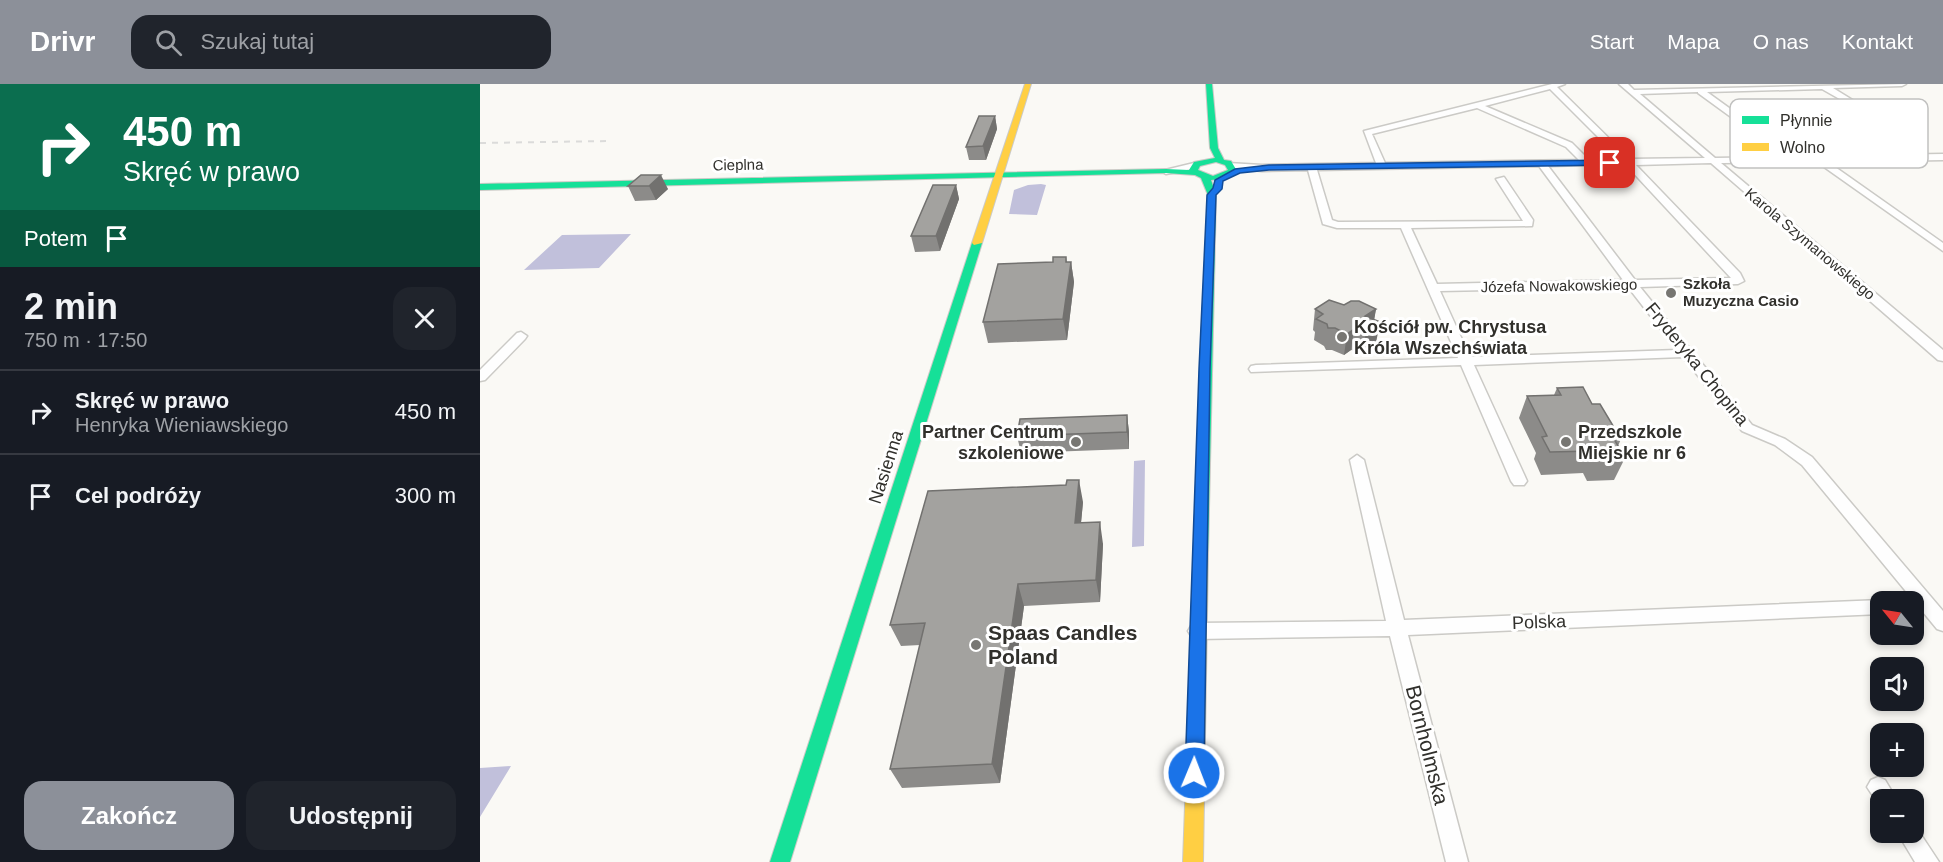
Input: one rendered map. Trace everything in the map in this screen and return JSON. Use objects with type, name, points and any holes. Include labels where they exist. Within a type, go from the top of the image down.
[{"type":"street","name":"Nasienna","points":[[780,862],[1028,84]]},
{"type":"street","points":[[1209,84],[1214,148],[1226,169]]},
{"type":"street","points":[[1381,165],[1367,133],[1562,84]]},
{"type":"street","name":"Karola Szymanowskiego","points":[[1623,84],[1943,357]]},
{"type":"street","points":[[1634,93],[1902,84]]},
{"type":"street","points":[[1819,86],[1844,99]]},
{"type":"street","name":"Józefa Nowakowskiego","points":[[1434,288],[1738,280],[1736,275],[1552,87]]},
{"type":"street","points":[[1701,91],[1730,112]]},
{"type":"street","points":[[1477,105],[1569,145],[1587,163]]},
{"type":"street","points":[[1212,195],[1200,169],[1214,148]]},
{"type":"street","points":[[1226,169],[1730,160]]},
{"type":"street","name":"Fryderyka Chopina","points":[[1541,163],[1632,284],[1747,428],[1780,442],[1807,460],[1910,591]]},
{"type":"street","points":[[1311,166],[1327,222],[1330,225],[1528,224],[1528,220],[1501,179]]},
{"type":"street","points":[[1831,168],[1943,248]]},
{"type":"street","name":"Cieplna","points":[[480,187],[1226,169]]},
{"type":"street","points":[[1193,862],[1197,631],[1212,195],[1226,169]]},
{"type":"street","points":[[1405,225],[1519,482]]},
{"type":"street","points":[[480,377],[521,336]]},
{"type":"street","points":[[1256,369],[1688,353]]},
{"type":"street","name":"Bornholmska","points":[[1357,460],[1457,862]]},
{"type":"street","name":"Polska","points":[[1197,631],[1397,628],[1870,607]]},
{"type":"street","name":"Fryderyka Chopina","points":[[1924,608],[1943,624]]},
{"type":"street","points":[[1915,843],[1928,862]]},
{"type":"water","points":[[1028,185],[1046,185],[1037,215],[1009,214],[1014,190]]},
{"type":"water","points":[[631,234],[599,268],[524,270],[562,235]]},
{"type":"water","points":[[1145,460],[1144,546],[1132,547],[1134,461]]},
{"type":"water","points":[[511,766],[480,817],[480,768]]},
{"type":"building","points":[[979,116],[995,116],[983,146],[966,147]]},
{"type":"building","points":[[641,175],[661,175],[649,186],[628,186]]},
{"type":"building","points":[[933,185],[956,185],[936,236],[911,236]]},
{"type":"building","points":[[1053,257],[1066,257],[1066,262],[1071,262],[1063,319],[983,322],[998,264],[1053,262]]},
{"type":"building","points":[[1329,300],[1344,305],[1351,301],[1359,301],[1376,309],[1365,316],[1380,322],[1366,331],[1354,329],[1347,334],[1335,328],[1328,328],[1327,324],[1316,319],[1323,314],[1315,309]]},
{"type":"building","points":[[1583,387],[1592,404],[1600,404],[1621,439],[1614,439],[1625,458],[1597,459],[1592,451],[1550,452],[1542,437],[1547,436],[1527,396],[1561,395],[1557,388]]},
{"type":"building","points":[[1127,415],[1127,432],[1017,436],[1020,419]]},
{"type":"building","name":"Spaas Candles Poland","points":[[1067,480],[1079,480],[1075,523],[1100,522],[1096,580],[1018,584],[992,764],[890,769],[925,623],[890,625],[928,491],[1066,485]]},
{"type":"railway","points":[[480,143],[609,141]]},
{"type":"traffic: fast","points":[[1209,84],[1214,148],[1221,161]]},
{"type":"traffic: fast","points":[[1216,160],[1228,163],[1233,171],[1218,178],[1203,176],[1193,171],[1197,164],[1216,160]]},
{"type":"traffic: fast","points":[[480,187],[1166,171],[1195,173]]},
{"type":"traffic: fast","points":[[1201,553],[1212,195],[1205,177]]},
{"type":"traffic: fast","points":[[780,862],[977,243]]},
{"type":"traffic: slow","points":[[977,243],[1028,84]]},
{"type":"traffic: slow","points":[[1193,862],[1201,553]]},
{"type":"place","name":"Szkoła Muzyczna Casio","points":[[1671,293]]},
{"type":"place","name":"Kościół pw. Chrystusa Króla Wszechświata","points":[[1342,337]]},
{"type":"place","name":"Partner Centrum szkoleniowe","points":[[1076,442]]},
{"type":"place","name":"Przedszkole Miejskie nr 6","points":[[1566,442]]},
{"type":"place","name":"Spaas Candles Poland","points":[[976,645]]},
{"type":"route","points":[[1194,773],[1204,369],[1212,195],[1217,189],[1219,180],[1232,172],[1269,167],[1610,163]]}]
